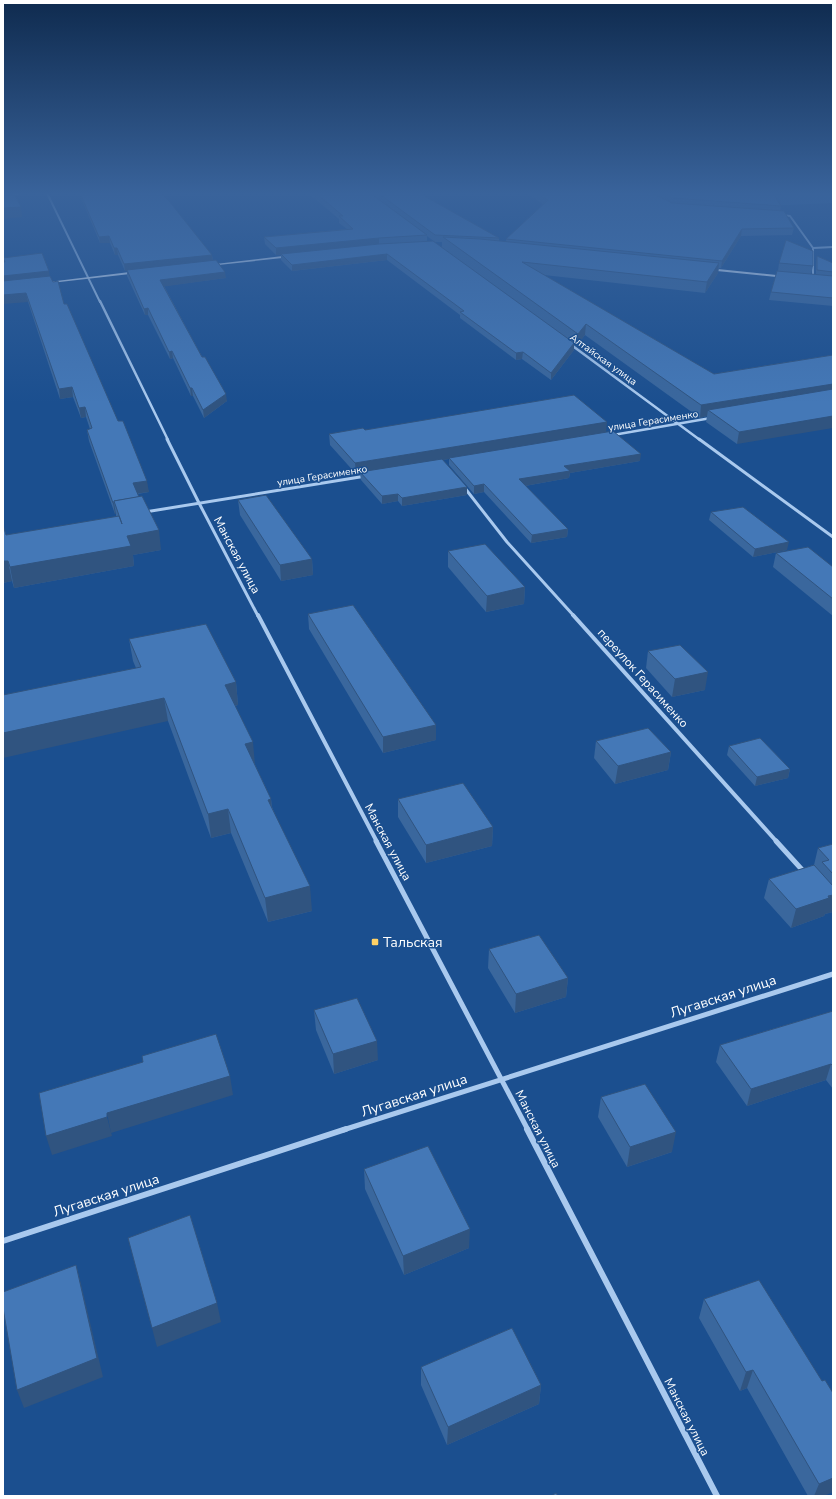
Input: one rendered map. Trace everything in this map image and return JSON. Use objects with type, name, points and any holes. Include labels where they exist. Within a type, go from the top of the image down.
[{"type":"main road","points":[[207,265],[227,263]]},
{"type":"main road","points":[[704,268],[790,277]]},
{"type":"main road","points":[[34,284],[144,272]]},
{"type":"main road","points":[[805,279],[820,280]]},
{"type":"street","name":"Манская улица","points":[[82,263],[199,503],[501,1079],[716,1496]]},
{"type":"street","points":[[813,263],[813,280]]},
{"type":"street","name":"Алтайская улица","points":[[566,341],[833,537]]},
{"type":"street","name":"улица Герасименко","points":[[611,435],[718,417]]},
{"type":"street","name":"улица Герасименко","points":[[144,512],[372,474]]},
{"type":"street","name":"переулок Герасименко","points":[[460,481],[507,542],[807,875]]},
{"type":"street","name":"Лугавская улица","points":[[3,1241],[501,1079],[833,974]]},
{"type":"building","points":[[3,263],[46,263],[49,271],[3,276]]},
{"type":"building","points":[[190,263],[218,263],[225,272],[160,280],[202,357],[205,357],[226,394],[203,410],[192,388],[190,388],[172,351],[169,352],[148,308],[144,309],[127,270]]},
{"type":"building","points":[[290,263],[310,263],[292,265]]},
{"type":"building","points":[[399,263],[463,263],[574,343],[551,373],[523,352],[516,353],[460,312],[464,311]]},
{"type":"building","points":[[479,263],[524,263],[714,374],[833,355],[833,384],[701,405],[586,324],[578,334]]},
{"type":"building","points":[[531,263],[719,263],[707,282]]},
{"type":"building","points":[[779,263],[813,263],[813,266]]},
{"type":"building","points":[[817,263],[833,263],[833,272],[817,270]]},
{"type":"building","points":[[777,271],[833,276],[833,298],[771,292]]},
{"type":"building","points":[[50,276],[53,282],[58,281],[64,304],[67,304],[118,421],[123,421],[147,481],[133,483],[139,497],[114,501],[113,503],[87,430],[92,428],[85,407],[79,408],[72,387],[59,389],[26,293],[3,295],[3,281]]},
{"type":"building","points":[[833,389],[833,416],[739,432],[708,410]]},
{"type":"building","points":[[574,395],[607,422],[355,463],[329,434],[363,428],[365,430]]},
{"type":"building","points":[[613,431],[641,454],[564,466],[570,471],[519,479],[568,529],[532,535],[484,484],[474,486],[449,458]]},
{"type":"building","points":[[442,459],[467,487],[402,498],[398,494],[382,496],[360,472]]},
{"type":"building","points":[[266,495],[312,559],[280,565],[238,500]]},
{"type":"building","points":[[142,496],[159,530],[127,536],[131,546],[10,567],[8,561],[3,561],[3,525],[6,535],[119,516],[122,524],[114,501]]},
{"type":"building","points":[[743,507],[789,542],[755,549],[711,512]]},
{"type":"building","points":[[485,544],[525,587],[487,596],[448,551]]},
{"type":"building","points":[[808,547],[833,567],[833,599],[776,553]]},
{"type":"building","points":[[353,605],[436,725],[383,737],[308,614]]},
{"type":"building","points":[[206,624],[236,682],[225,685],[253,742],[245,744],[271,799],[268,800],[310,886],[265,898],[228,809],[208,814],[164,698],[3,733],[3,695],[141,667],[129,639]]},
{"type":"building","points":[[680,645],[708,672],[675,679],[648,651]]},
{"type":"building","points":[[648,728],[671,752],[618,766],[596,741]]},
{"type":"building","points":[[760,738],[790,769],[757,777],[729,746]]},
{"type":"building","points":[[463,783],[493,827],[426,845],[398,799]]},
{"type":"building","points":[[833,844],[833,874],[822,862],[829,860],[818,848]]},
{"type":"building","points":[[814,865],[833,886],[833,895],[828,896],[829,898],[796,909],[769,879]]},
{"type":"building","points":[[539,935],[568,978],[516,994],[489,949]]},
{"type":"building","points":[[357,998],[377,1041],[333,1054],[314,1010]]},
{"type":"building","points":[[833,1011],[833,1066],[831,1064],[751,1089],[720,1045]]},
{"type":"building","points":[[216,1034],[230,1076],[107,1113],[107,1117],[46,1136],[39,1093],[143,1062],[142,1056]]},
{"type":"building","points":[[645,1084],[676,1132],[630,1147],[601,1097]]},
{"type":"building","points":[[428,1146],[470,1229],[403,1256],[364,1169]]},
{"type":"building","points":[[190,1215],[217,1303],[152,1328],[128,1238]]},
{"type":"building","points":[[76,1265],[97,1358],[17,1390],[3,1308],[3,1292]]},
{"type":"building","points":[[759,1280],[822,1381],[825,1380],[833,1393],[833,1478],[819,1484],[753,1370],[746,1372],[704,1299]]},
{"type":"building","points":[[512,1328],[541,1385],[448,1427],[421,1367]]},
{"type":"building","points":[[556,1493],[558,1496],[551,1496]]},
{"type":"place","name":"Тальская","points":[[375,942]]}]
